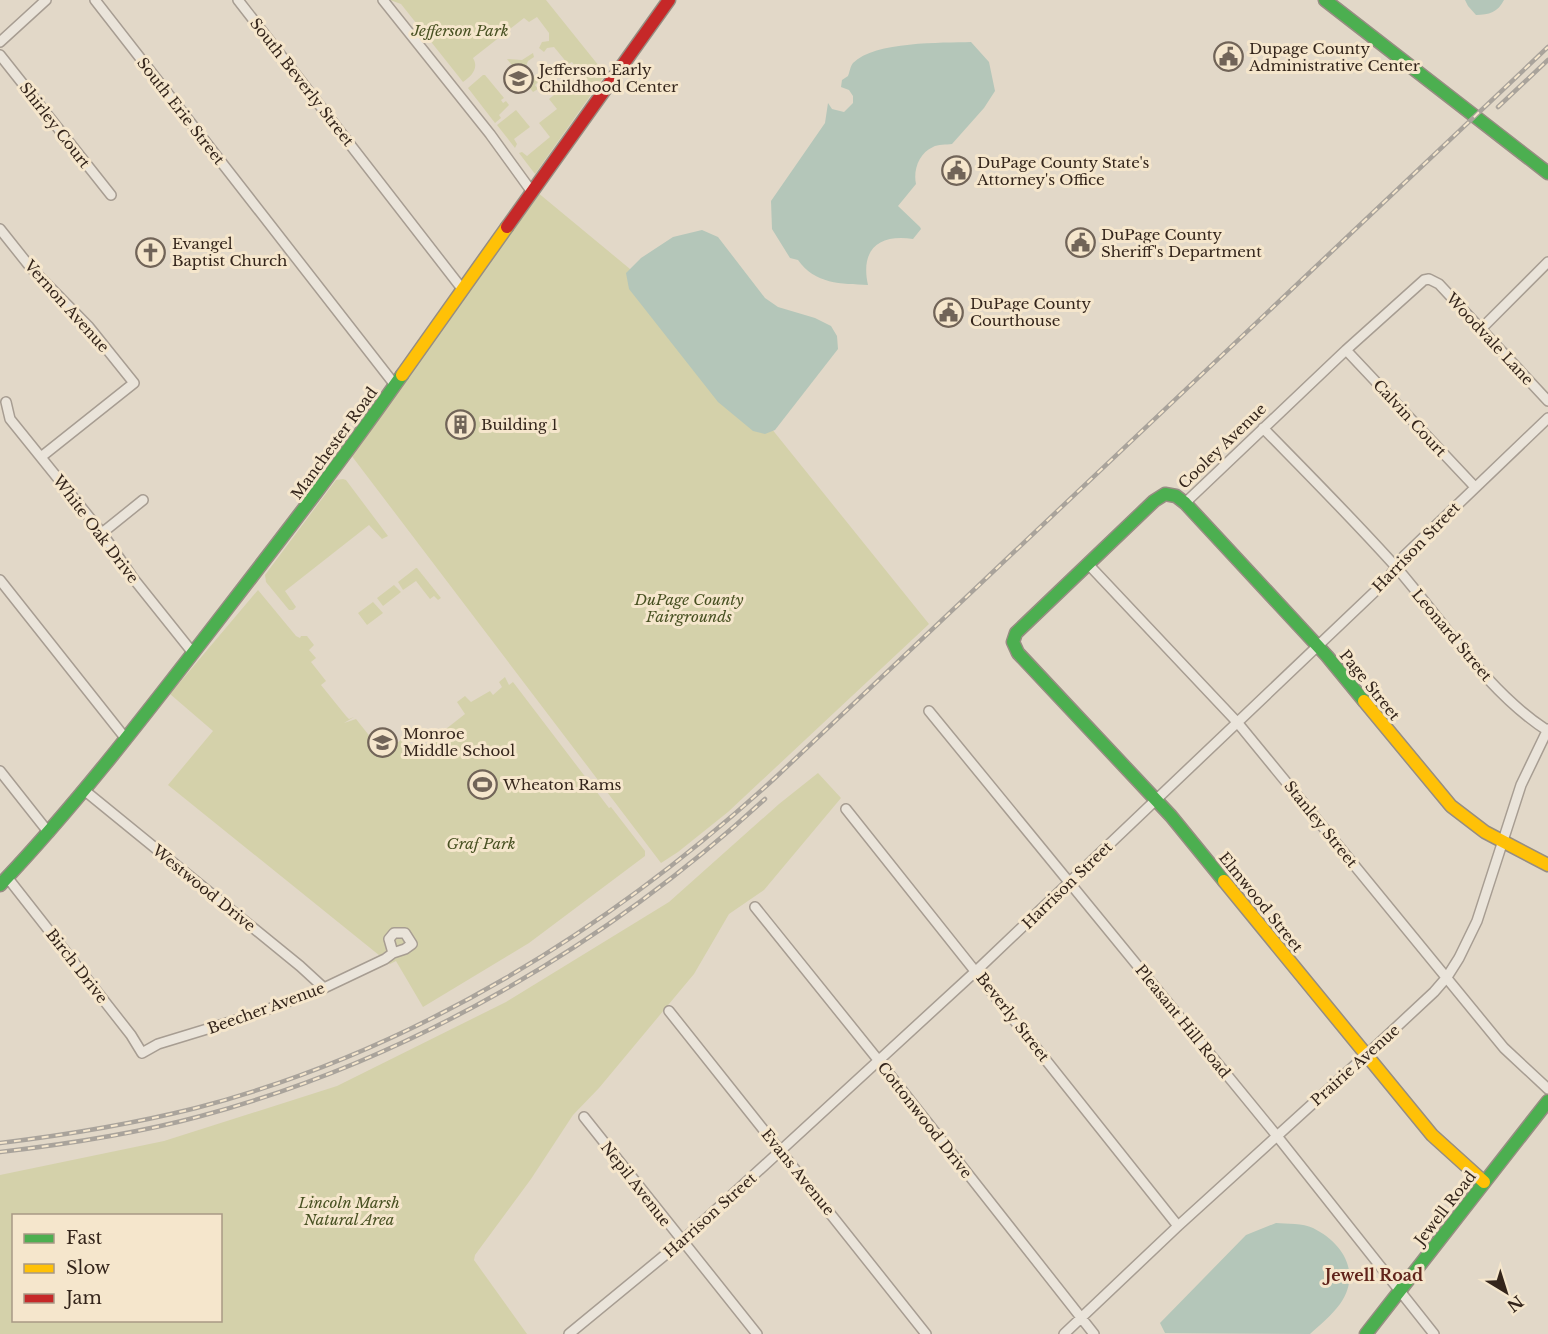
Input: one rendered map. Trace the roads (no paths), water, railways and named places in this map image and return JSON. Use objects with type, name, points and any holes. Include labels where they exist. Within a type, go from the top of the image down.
[{"type":"street","points":[[0,42],[46,0]]},
{"type":"street","name":"South Erie Street","points":[[95,0],[395,385]]},
{"type":"street","name":"South Beverly Street","points":[[238,0],[463,290]]},
{"type":"street","points":[[383,0],[490,134],[532,192]]},
{"type":"street","name":"Manchester Road","points":[[3,881],[49,833],[126,739],[333,472],[669,0]]},
{"type":"street","points":[[1325,0],[1466,112],[1548,173]]},
{"type":"street","name":"Shirley Court","points":[[0,55],[111,195]]},
{"type":"street","name":"Vernon Avenue","points":[[0,229],[31,268],[89,327],[134,383],[41,457]]},
{"type":"street","points":[[1481,329],[1548,262]]},
{"type":"street","name":"Woodvale Lane","points":[[1429,279],[1438,284],[1548,401]]},
{"type":"street","name":"Cooley Avenue","points":[[1013,642],[1020,628],[1154,501],[1165,494],[1176,496],[1185,503],[1420,282],[1429,279]]},
{"type":"street","name":"Calvin Court","points":[[1346,350],[1475,487]]},
{"type":"street","name":"White Oak Drive","points":[[6,402],[10,419],[102,533],[133,578],[192,653]]},
{"type":"street","name":"Harrison Street","points":[[569,1334],[682,1241],[976,971],[1386,580],[1404,556],[1548,418]]},
{"type":"street","name":"Leonard Street","points":[[1263,428],[1395,567],[1497,689],[1520,711],[1548,730]]},
{"type":"street","points":[[102,533],[143,500]]},
{"type":"street","name":"Page Street","points":[[1185,503],[1317,646],[1444,799],[1473,826],[1501,844],[1548,865]]},
{"type":"street","name":"Stanley Street","points":[[1088,564],[1236,722],[1504,1048],[1548,1089]]},
{"type":"street","points":[[0,580],[126,739]]},
{"type":"street","name":"Elmwood Street","points":[[1013,642],[1018,653],[1027,663],[1156,800],[1432,1134],[1484,1182]]},
{"type":"street","name":"Pleasant Hill Road","points":[[929,711],[1277,1136],[1434,1334]]},
{"type":"street","name":"Prairie Avenue","points":[[1064,1334],[1178,1226],[1367,1055],[1447,977],[1477,921],[1528,768],[1548,730]]},
{"type":"street","points":[[0,771],[49,833]]},
{"type":"street","name":"Westwood Drive","points":[[84,790],[324,987]]},
{"type":"street","name":"Beverly Street","points":[[846,809],[1178,1226]]},
{"type":"street","name":"Birch Drive","points":[[3,881],[131,1035],[142,1053],[145,1051]]},
{"type":"street","name":"Cottonwood Drive","points":[[754,907],[879,1061],[1094,1334]]},
{"type":"street","name":"Beecher Avenue","points":[[145,1051],[158,1044],[253,1015],[324,987],[385,959],[393,953]]},
{"type":"street","name":"Evans Avenue","points":[[669,1011],[927,1334]]},
{"type":"street","name":"Jewell Road","points":[[1366,1334],[1548,1101]]},
{"type":"street","name":"Nepil Avenue","points":[[584,1117],[757,1334]]},
{"type":"railway","points":[[0,1143],[148,1119],[196,1108],[277,1084],[355,1054],[431,1018],[505,978],[577,934],[646,885],[712,833],[775,778],[1548,47]]},
{"type":"railway","points":[[1498,107],[1548,60]]},
{"type":"railway","points":[[0,1152],[101,1138],[201,1116],[279,1092],[355,1063],[429,1030],[502,991],[572,949],[639,902],[704,852],[765,799]]},
{"type":"place","name":"Dupage County Administrative Center","points":[[1228,57]]},
{"type":"place","name":"Jefferson Early Childhood Center","points":[[518,78]]},
{"type":"place","name":"DuPage County State's Attorney's Office","points":[[956,171]]},
{"type":"place","name":"DuPage County Sheriff's Department","points":[[1080,243]]},
{"type":"place","name":"Evangel Baptist Church","points":[[151,252]]},
{"type":"place","name":"DuPage County Courthouse","points":[[949,312]]},
{"type":"place","name":"Building 1","points":[[460,424]]},
{"type":"place","name":"Monroe Middle School","points":[[382,742]]},
{"type":"place","name":"Wheaton Rams","points":[[482,784]]},
{"type":"district","name":"Jewell Road","points":[[1374,1275]]},
{"type":"park label","name":"Jefferson Park","points":[[460,30]]},
{"type":"park label","name":"DuPage County Fairgrounds","points":[[689,608]]},
{"type":"park label","name":"Graf Park","points":[[481,843]]},
{"type":"park label","name":"Lincoln Marsh Natural Area","points":[[349,1210]]}]
